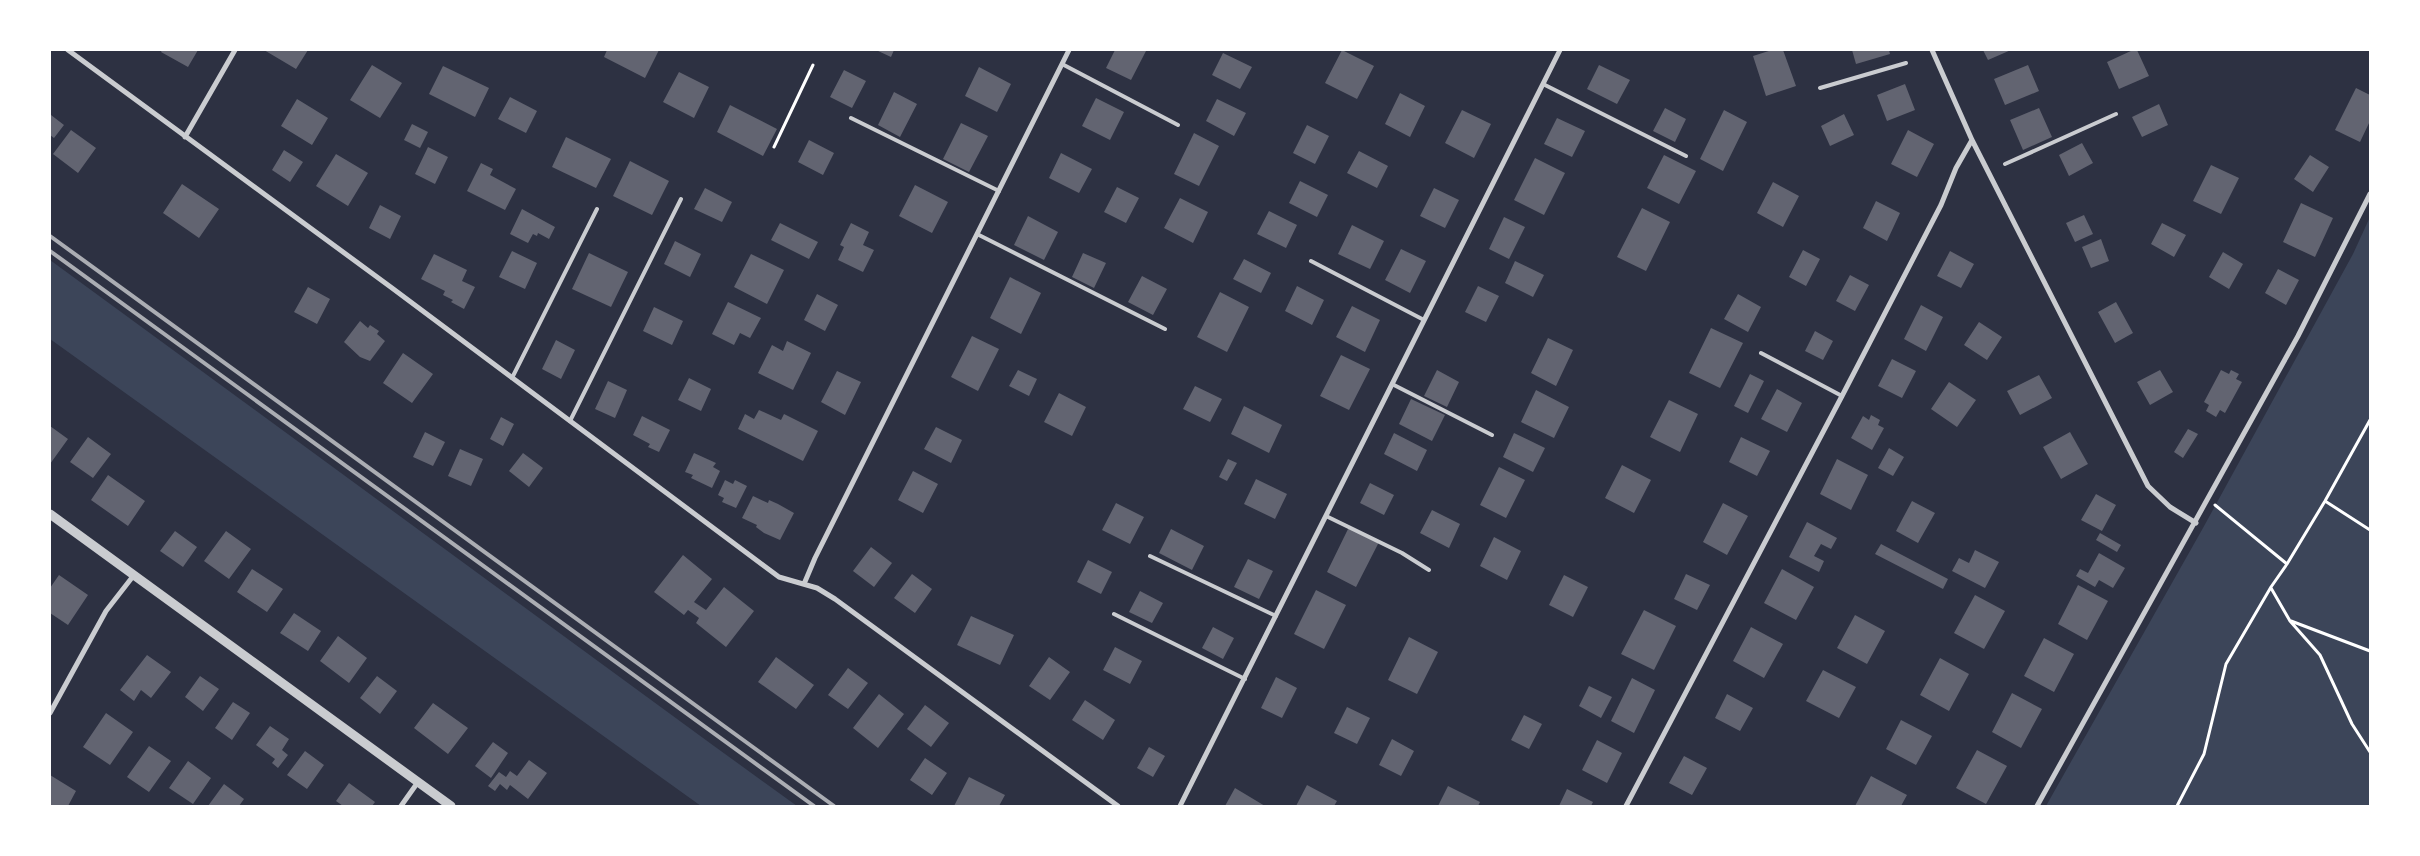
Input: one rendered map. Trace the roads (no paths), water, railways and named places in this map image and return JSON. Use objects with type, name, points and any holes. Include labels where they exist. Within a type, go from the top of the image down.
[{"type":"street","points":[[68,50],[778,577],[817,588],[834,598],[1118,806]]},
{"type":"street","points":[[185,137],[235,50]]},
{"type":"street","points":[[804,584],[815,558],[1069,50]]},
{"type":"street","points":[[1180,806],[1560,50]]},
{"type":"street","points":[[1932,50],[1972,140],[2148,486],[2170,507],[2196,523]]},
{"type":"street","points":[[1626,806],[1842,396],[1941,205],[1956,168],[1972,140]]},
{"type":"street","points":[[2037,806],[2196,523],[2330,276],[2370,194]]},
{"type":"street","points":[[50,514],[451,806]]},
{"type":"street","points":[[50,714],[106,612],[134,575]]},
{"type":"street","points":[[401,806],[418,782]]},
{"type":"lane","points":[[1820,88],[1906,63]]},
{"type":"lane","points":[[1062,64],[1178,124]]},
{"type":"lane","points":[[1543,84],[1686,156]]},
{"type":"lane","points":[[2005,164],[2116,114]]},
{"type":"lane","points":[[851,118],[999,191]]},
{"type":"lane","points":[[570,422],[681,199]]},
{"type":"lane","points":[[512,378],[597,209]]},
{"type":"lane","points":[[977,234],[1164,329]]},
{"type":"lane","points":[[1311,261],[1424,320]]},
{"type":"lane","points":[[1761,353],[1842,396]]},
{"type":"lane","points":[[1392,384],[1492,435]]},
{"type":"lane","points":[[1326,516],[1402,553],[1429,570]]},
{"type":"lane","points":[[1150,556],[1276,616]]},
{"type":"lane","points":[[1114,614],[1245,679]]},
{"type":"railway","points":[[50,236],[834,806]]},
{"type":"railway","points":[[50,251],[814,806]]}]
